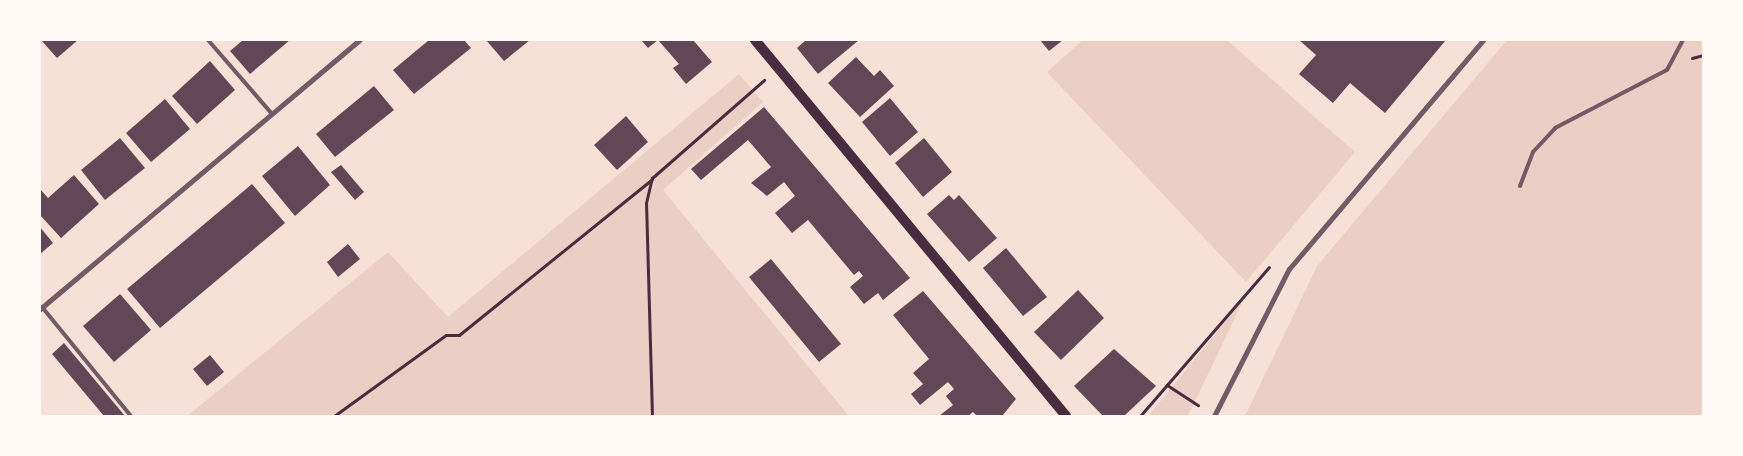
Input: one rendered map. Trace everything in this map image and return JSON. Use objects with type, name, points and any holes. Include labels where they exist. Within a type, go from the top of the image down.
[{"type":"main road","points":[[755,40],[1066,416]]},
{"type":"street","points":[[41,308],[360,40]]},
{"type":"street","points":[[1214,416],[1289,269],[1483,40]]},
{"type":"lane","points":[[208,40],[272,114]]},
{"type":"lane","points":[[1520,186],[1533,152],[1555,128],[1667,70],[1683,40]]},
{"type":"lane","points":[[41,308],[131,416]]},
{"type":"path","points":[[334,416],[446,335],[458,335],[652,178],[778,68]]},
{"type":"path","points":[[652,178],[646,203],[652,416]]},
{"type":"path","points":[[1140,416],[1274,262],[1289,269]]},
{"type":"path","points":[[1166,385],[1198,405]]},
{"type":"shaded area","points":[[1083,40],[1227,40],[1355,152],[1246,282],[1047,72]]},
{"type":"shaded area","points":[[1507,40],[1703,40],[1703,416],[1245,416],[1317,266]]},
{"type":"shaded area","points":[[739,74],[763,102],[663,190],[849,416],[187,416],[388,252],[448,317]]},
{"type":"shaded area","points":[[1244,299],[1188,416],[1148,416]]},
{"type":"building","points":[[41,40],[78,40],[57,58]]},
{"type":"building","points":[[243,40],[290,40],[250,74],[230,51]]},
{"type":"building","points":[[429,40],[464,40],[471,48],[414,94],[393,70]]},
{"type":"building","points":[[486,40],[530,40],[504,61]]},
{"type":"building","points":[[641,40],[658,40],[648,48]]},
{"type":"building","points":[[658,40],[693,40],[712,62],[686,84],[673,68],[679,64]]},
{"type":"building","points":[[806,40],[859,40],[818,74],[797,48]]},
{"type":"building","points":[[1040,40],[1063,40],[1049,51]]},
{"type":"building","points":[[1299,40],[1446,40],[1385,113],[1350,83],[1333,103],[1299,74],[1316,55]]},
{"type":"building","points":[[856,57],[874,76],[880,70],[894,86],[860,117],[828,83]]},
{"type":"building","points":[[210,61],[235,90],[197,124],[172,96]]},
{"type":"building","points":[[374,86],[394,110],[335,157],[316,134]]},
{"type":"building","points":[[890,98],[918,132],[890,156],[862,122]]},
{"type":"building","points":[[165,99],[190,129],[151,162],[126,133]]},
{"type":"building","points":[[764,107],[910,278],[883,300],[878,293],[864,304],[850,287],[863,276],[859,271],[854,275],[808,220],[792,233],[775,213],[795,196],[784,182],[767,196],[751,183],[771,167],[748,140],[701,180],[691,169]]},
{"type":"building","points":[[626,116],[648,142],[617,170],[594,145]]},
{"type":"building","points":[[120,138],[145,168],[105,200],[81,170]]},
{"type":"building","points":[[924,138],[952,172],[923,197],[895,163]]},
{"type":"building","points":[[298,146],[330,185],[295,216],[262,176]]},
{"type":"building","points":[[341,165],[364,192],[355,200],[331,172]]},
{"type":"building","points":[[74,175],[99,204],[61,238],[40,215],[40,189],[48,198]]},
{"type":"building","points":[[252,184],[285,223],[160,328],[127,289]]},
{"type":"building","points":[[949,195],[954,200],[959,195],[997,238],[969,262],[927,214]]},
{"type":"building","points":[[40,227],[53,243],[40,254]]},
{"type":"building","points":[[348,244],[360,259],[338,277],[327,262]]},
{"type":"building","points":[[1006,248],[1047,297],[1023,316],[983,268]]},
{"type":"building","points":[[771,259],[841,344],[819,362],[749,277]]},
{"type":"building","points":[[1078,290],[1104,318],[1061,360],[1034,332]]},
{"type":"building","points":[[923,291],[1016,399],[1002,416],[977,416],[973,412],[968,416],[939,416],[953,405],[946,396],[954,389],[948,382],[920,405],[911,394],[923,384],[913,373],[929,359],[893,315]]},
{"type":"building","points":[[120,294],[151,330],[114,362],[83,326]]},
{"type":"building","points":[[64,343],[125,416],[104,416],[52,354]]},
{"type":"building","points":[[1114,349],[1156,386],[1124,416],[1103,416],[1074,386]]},
{"type":"building","points":[[210,355],[224,372],[207,386],[193,369]]}]
